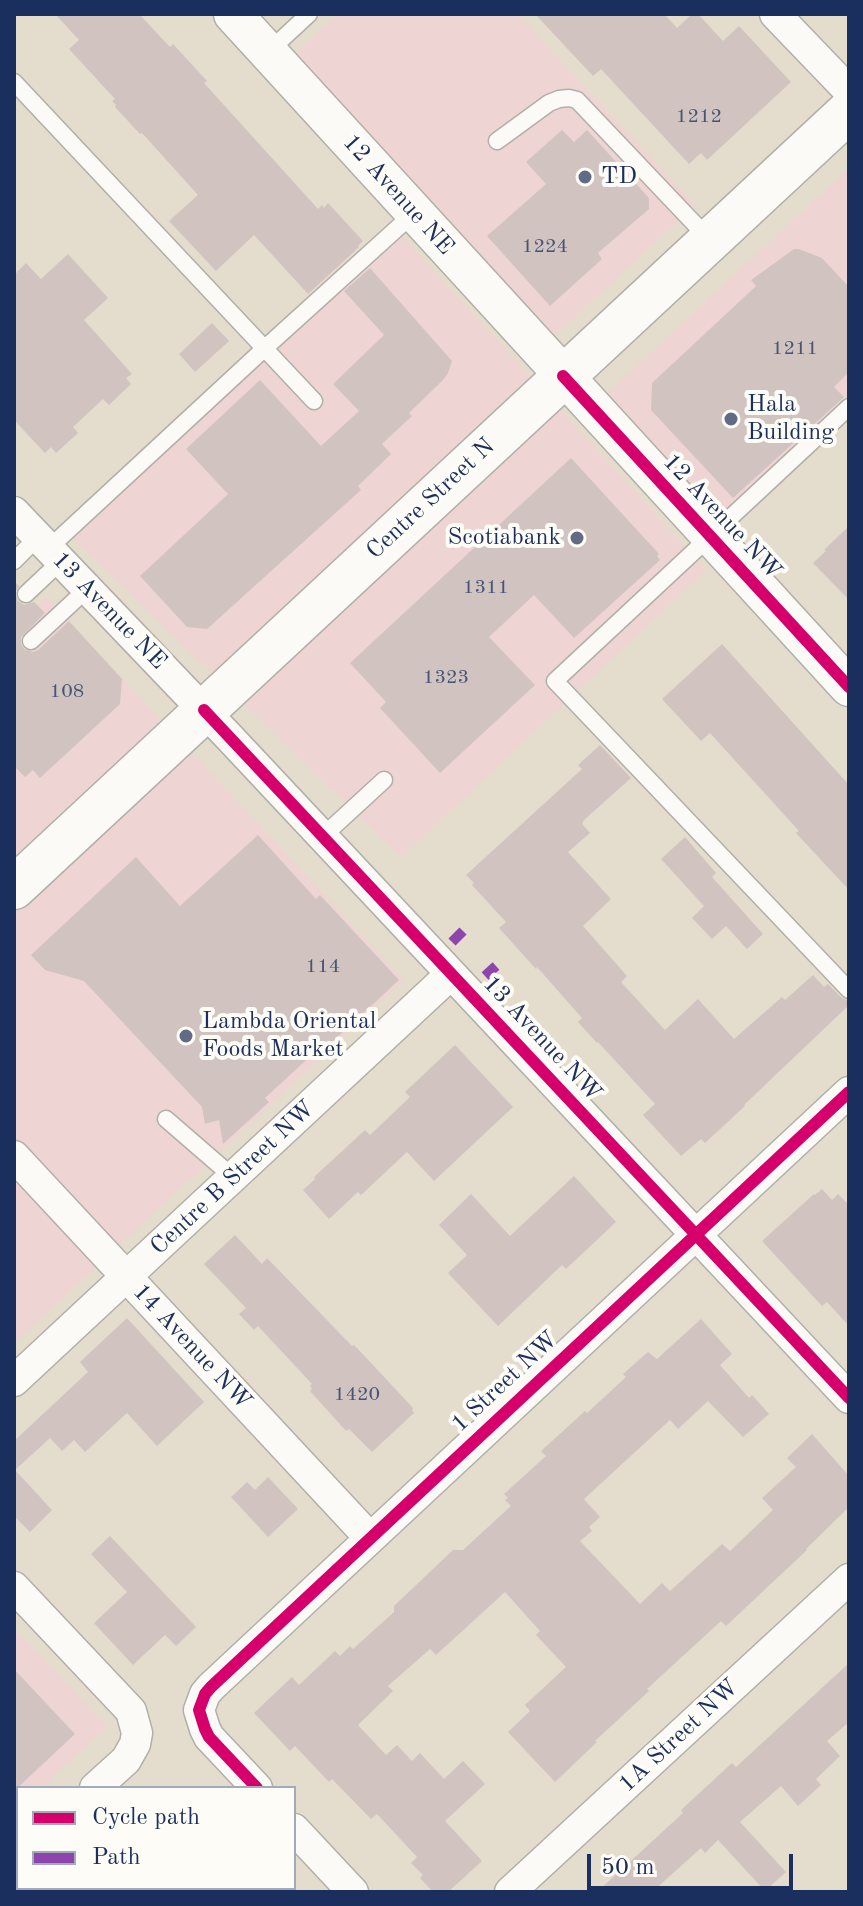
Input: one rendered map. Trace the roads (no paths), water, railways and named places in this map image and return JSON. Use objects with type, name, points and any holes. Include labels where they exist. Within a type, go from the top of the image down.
[{"type":"main road","name":"Centre Street N","points":[[14,888],[849,111]]},
{"type":"street","name":"12 Avenue NE","points":[[233,14],[563,376]]},
{"type":"street","points":[[775,14],[849,91]]},
{"type":"street","name":"12 Avenue NW","points":[[563,376],[849,687]]},
{"type":"street","name":"13 Avenue NE","points":[[14,512],[204,710]]},
{"type":"street","name":"13 Avenue NW","points":[[204,710],[849,1398]]},
{"type":"street","name":"Centre B Street NW","points":[[14,1381],[451,974]]},
{"type":"street","name":"1 Street NW","points":[[255,1786],[209,1737],[199,1710],[205,1694],[849,1092]]},
{"type":"street","name":"14 Avenue NW","points":[[14,1156],[370,1538]]},
{"type":"street","name":"1A Street NW","points":[[510,1892],[849,1579]]},
{"type":"street","points":[[14,1587],[131,1711],[137,1733],[135,1744],[126,1760],[97,1786]]},
{"type":"street","points":[[296,1831],[353,1892]]},
{"type":"lane","points":[[268,52],[309,14]]},
{"type":"lane","points":[[14,82],[314,401]]},
{"type":"lane","points":[[497,141],[549,103],[559,99],[577,100],[710,240]]},
{"type":"lane","points":[[26,594],[49,549],[414,213]]},
{"type":"lane","points":[[849,407],[555,681],[849,990]]},
{"type":"lane","points":[[14,561],[49,549]]},
{"type":"lane","points":[[31,641],[87,589]]},
{"type":"lane","points":[[322,837],[384,780]]},
{"type":"lane","points":[[166,1119],[233,1177]]},
{"type":"place","name":"TD","points":[[585,177]]},
{"type":"place","name":"Hala Building","points":[[731,419]]},
{"type":"place","name":"Scotiabank","points":[[577,538]]},
{"type":"place","name":"Lambda Oriental Foods Market","points":[[186,1036]]}]
